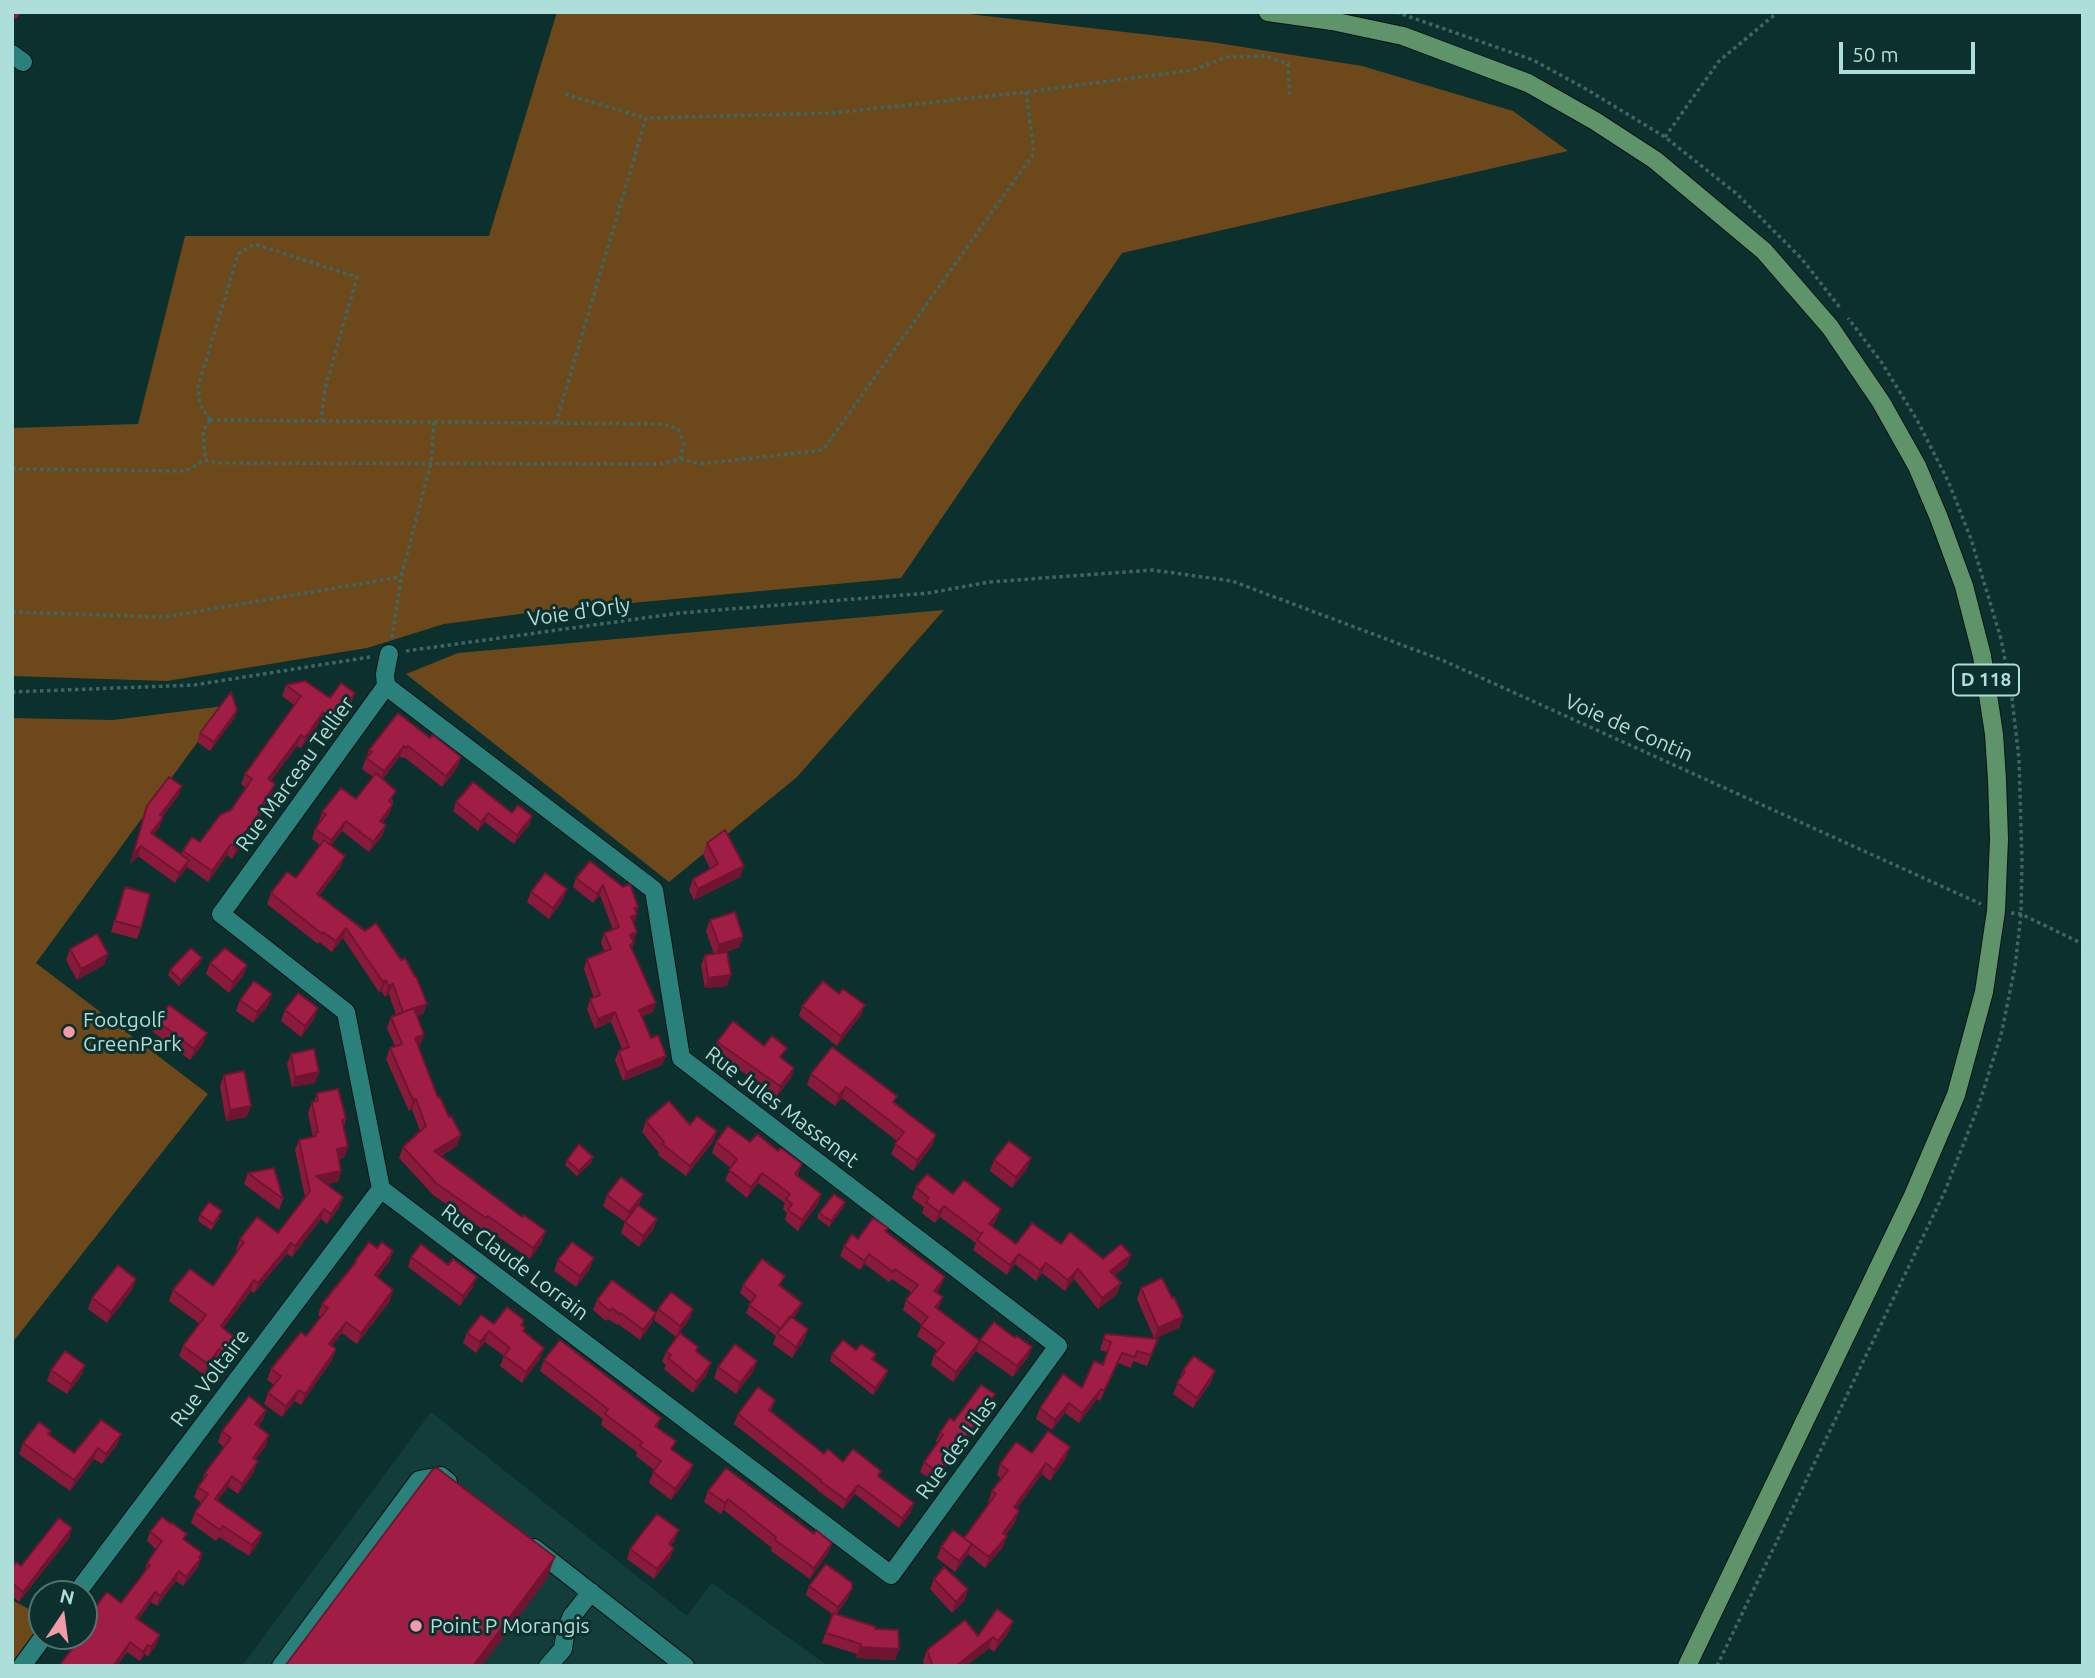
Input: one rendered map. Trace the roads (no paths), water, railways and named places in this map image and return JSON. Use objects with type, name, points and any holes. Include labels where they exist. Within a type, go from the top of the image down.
[{"type":"main road","name":"D 118","points":[[1268,12],[1332,21],[1404,36],[1528,83],[1595,121],[1655,160],[1763,251],[1830,327],[1881,402],[1917,467],[1964,586],[1982,656],[1994,734],[1999,839],[1996,911],[1984,992],[1956,1095],[1912,1198],[1687,1666]]},
{"type":"street","points":[[386,686],[385,674],[389,654]]},
{"type":"street","name":"Rue Marceau Tellier","points":[[382,1189],[346,1012],[221,914],[386,686]]},
{"type":"street","name":"Rue Jules Massenet","points":[[386,686],[654,890],[681,1058],[1058,1346]]},
{"type":"street","name":"Rue Claude Lorrain","points":[[382,1189],[891,1576]]},
{"type":"street","name":"Rue Voltaire","points":[[87,1580],[382,1189]]},
{"type":"street","name":"Rue des Lilas","points":[[891,1576],[1058,1346]]},
{"type":"street","points":[[281,1666],[419,1480],[441,1476],[462,1493]]},
{"type":"street","points":[[516,1534],[685,1666]]},
{"type":"street","points":[[548,1666],[563,1648],[566,1629],[572,1616],[591,1592]]},
{"type":"street","points":[[22,1666],[34,1650]]},
{"type":"place","name":"Footgolf GreenPark","points":[[69,1032]]},
{"type":"place","name":"Point P Morangis","points":[[416,1626]]}]
